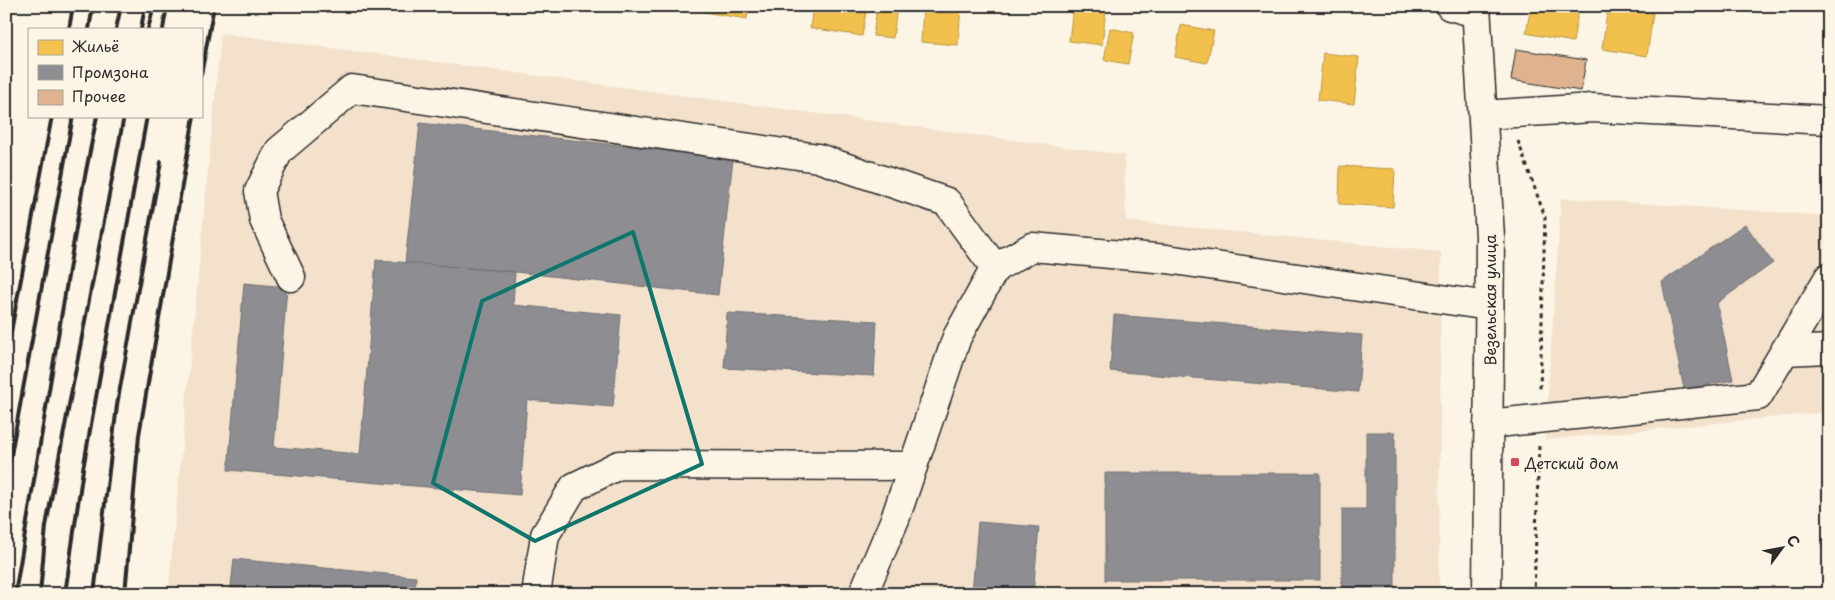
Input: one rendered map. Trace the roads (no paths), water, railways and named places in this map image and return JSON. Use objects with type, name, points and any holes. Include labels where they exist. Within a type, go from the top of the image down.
[{"type":"street","points":[[1450,6],[1476,10]]},
{"type":"street","name":"Везельская улица","points":[[1476,10],[1490,237],[1487,594]]},
{"type":"street","points":[[290,276],[264,220],[259,191],[279,151],[352,89],[818,158],[947,202],[995,268]]},
{"type":"street","points":[[1483,115],[1592,108],[1829,120]]},
{"type":"street","points":[[863,594],[895,519],[957,337],[995,268],[1032,247],[1167,259],[1489,306]]},
{"type":"street","points":[[1488,424],[1758,396],[1829,277]]},
{"type":"street","points":[[1785,351],[1829,349]]},
{"type":"street","points":[[536,594],[545,535],[574,488],[619,465],[913,466]]},
{"type":"railway","points":[[69,28],[73,6]]},
{"type":"railway","points":[[89,28],[93,6]]},
{"type":"railway","points":[[116,28],[121,6]]},
{"type":"railway","points":[[141,28],[145,6]]},
{"type":"railway","points":[[148,28],[154,6]]},
{"type":"railway","points":[[163,28],[167,6]]},
{"type":"railway","points":[[202,70],[214,6]]},
{"type":"railway","points":[[6,358],[52,118]]},
{"type":"railway","points":[[6,482],[73,118]]},
{"type":"railway","points":[[15,594],[83,186],[97,118]]},
{"type":"railway","points":[[40,594],[46,526],[124,118]]},
{"type":"railway","points":[[65,594],[83,469],[147,118]]},
{"type":"railway","points":[[125,594],[139,435],[194,118]]},
{"type":"railway","points":[[94,594],[117,405],[161,162]]},
{"type":"place","name":"Детский дом","points":[[1515,462]]}]
